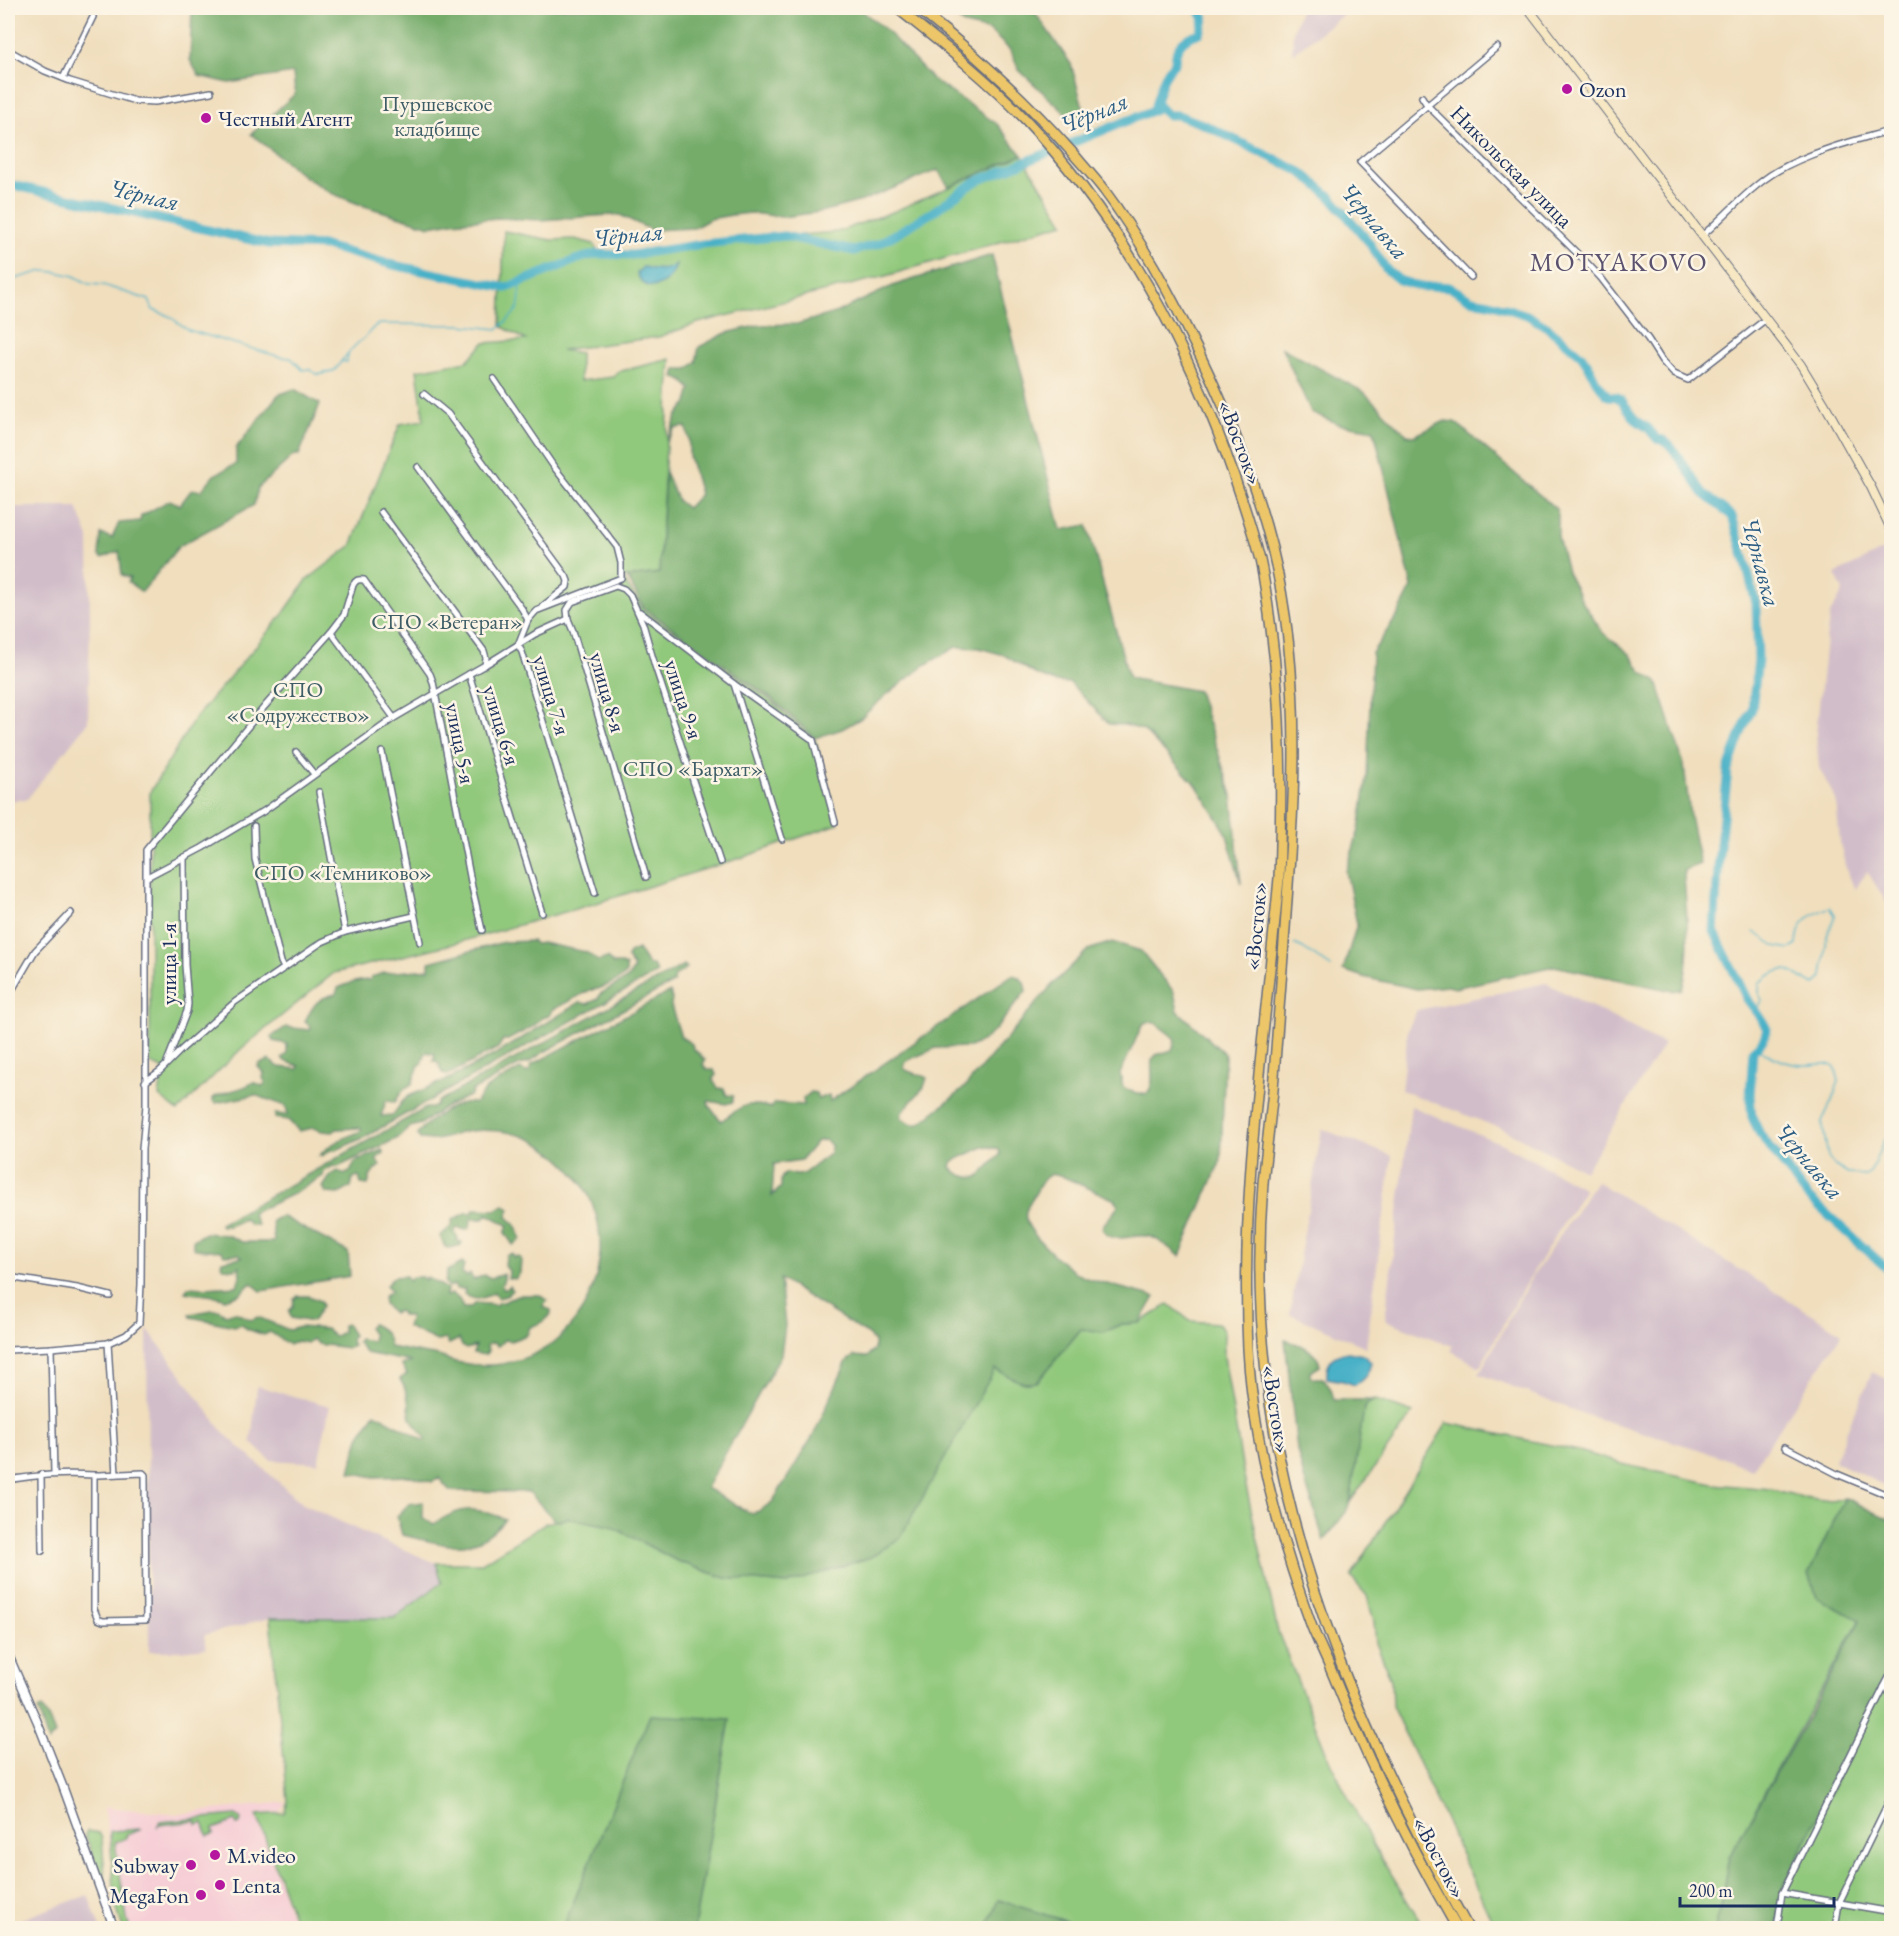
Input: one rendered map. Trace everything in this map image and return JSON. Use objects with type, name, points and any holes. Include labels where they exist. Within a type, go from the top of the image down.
[{"type":"highway","name":"«Восток»","points":[[897,8],[1001,95],[1066,168],[1117,236],[1186,358],[1226,454],[1260,561],[1279,703],[1281,829],[1277,900],[1251,1179],[1248,1243],[1248,1350],[1254,1403],[1279,1523],[1313,1629],[1387,1799],[1457,1929]]},
{"type":"highway","name":"«Восток»","points":[[917,8],[989,67],[1034,109],[1103,188],[1154,266],[1201,355],[1241,449],[1259,502],[1283,604],[1289,655],[1293,779],[1290,852],[1263,1187],[1261,1258],[1266,1373],[1278,1448],[1298,1536],[1325,1620],[1363,1721],[1411,1823],[1468,1929]]},
{"type":"main road","points":[[1528,8],[1703,235],[1814,385],[1871,487],[1892,531]]},
{"type":"street","points":[[63,78],[93,18]]},
{"type":"street","points":[[1471,277],[1360,162],[1497,47]]},
{"type":"street","points":[[8,50],[63,78],[95,90],[145,102],[211,92]]},
{"type":"street","name":"Никольская улица","points":[[1422,97],[1427,105],[1601,278],[1674,374],[1688,380],[1766,319]]},
{"type":"street","points":[[1703,235],[1759,183],[1775,172],[1842,144],[1892,129]]},
{"type":"street","points":[[494,380],[554,467],[617,547],[621,562],[621,578],[536,611]]},
{"type":"street","name":"улица 7-я","points":[[424,394],[448,414],[568,581],[567,586],[528,620],[518,645],[595,893]]},
{"type":"street","points":[[418,467],[516,600],[528,620]]},
{"type":"street","name":"улица 6-я","points":[[381,512],[479,644],[486,658],[485,665],[469,674],[542,913]]},
{"type":"street","name":"улица 5-я","points":[[332,632],[344,615],[355,581],[364,580],[430,674],[482,930]]},
{"type":"street","name":"улица 9-я","points":[[568,619],[567,610],[573,602],[613,586],[620,586],[630,595],[638,611],[720,862]]},
{"type":"street","points":[[638,611],[813,741],[835,822]]},
{"type":"street","points":[[485,665],[535,634],[568,619]]},
{"type":"street","name":"улица 8-я","points":[[568,619],[646,878]]},
{"type":"street","points":[[8,1350],[108,1343],[126,1335],[140,1319],[145,1082],[146,850],[280,688],[332,632],[394,718]]},
{"type":"street","points":[[147,877],[264,811],[394,718],[469,674]]},
{"type":"street","points":[[734,684],[782,839]]},
{"type":"street","points":[[296,752],[314,774]]},
{"type":"street","points":[[382,752],[420,942]]},
{"type":"street","points":[[319,792],[345,932]]},
{"type":"street","points":[[254,826],[255,860],[284,968]]},
{"type":"street","name":"улица 1-я","points":[[165,1066],[188,1004],[185,965],[184,857]]},
{"type":"street","points":[[8,997],[35,951],[72,913]]},
{"type":"street","points":[[145,1082],[220,1014],[322,942],[345,932],[414,916]]},
{"type":"street","points":[[8,1277],[77,1288],[110,1296]]},
{"type":"street","points":[[108,1343],[116,1474]]},
{"type":"street","points":[[51,1348],[54,1473]]},
{"type":"street","points":[[1785,1447],[1837,1474],[1892,1497]]},
{"type":"street","points":[[8,1480],[54,1473],[94,1475],[143,1473],[145,1475],[146,1620],[103,1621],[98,1619],[94,1609],[94,1475]]},
{"type":"street","points":[[40,1474],[42,1551]]},
{"type":"street","points":[[8,1654],[63,1787],[114,1929]]},
{"type":"street","points":[[1777,1929],[1782,1893],[1892,1672]]},
{"type":"street","points":[[1884,1687],[1892,1691]]},
{"type":"street","points":[[1835,1929],[1839,1903],[1892,1795]]},
{"type":"street","points":[[1782,1893],[1892,1912]]},
{"type":"street","points":[[1890,1929],[1892,1922]]},
{"type":"shaded area","points":[[1301,8],[1352,8],[1292,54],[1293,31]]},
{"type":"shaded area","points":[[8,507],[77,507],[89,538],[90,616],[88,722],[27,799],[8,801]]},
{"type":"shaded area","points":[[1888,548],[1892,557],[1891,910],[1867,871],[1855,890],[1845,865],[1840,842],[1836,800],[1819,768],[1816,734],[1830,614],[1843,591],[1835,574]]},
{"type":"shaded area","points":[[1546,983],[1664,1044],[1585,1171],[1505,1130],[1401,1090],[1408,1029],[1417,1010]]},
{"type":"shaded area","points":[[1411,1106],[1507,1146],[1585,1189],[1522,1290],[1480,1367],[1451,1351],[1452,1346],[1385,1320]]},
{"type":"shaded area","points":[[1322,1129],[1392,1156],[1366,1347],[1290,1314]]},
{"type":"shaded area","points":[[1596,1181],[1842,1333],[1752,1470],[1717,1455],[1589,1416],[1479,1374],[1529,1282]]},
{"type":"shaded area","points":[[147,1328],[225,1434],[303,1504],[436,1563],[442,1582],[394,1618],[270,1618],[204,1635],[206,1648],[149,1651]]},
{"type":"shaded area","points":[[1872,1372],[1891,1381],[1892,1482],[1889,1488],[1834,1461]]},
{"type":"shaded area","points":[[257,1386],[330,1406],[318,1463],[270,1460],[251,1442]]},
{"type":"shaded area","points":[[286,1802],[279,1812],[256,1814],[295,1928],[127,1928],[118,1906],[104,1807],[178,1814]]},
{"type":"shaded area","points":[[88,1895],[100,1928],[16,1928],[13,1922]]},
{"type":"green space","name":"Пуршевское кладбище","points":[[192,8],[858,8],[885,29],[932,79],[997,124],[1022,155],[949,187],[938,170],[862,201],[820,212],[782,217],[751,213],[732,215],[710,219],[694,228],[651,230],[620,215],[541,220],[499,218],[430,226],[361,205],[331,193],[305,177],[251,134],[295,94],[293,73],[229,83],[199,76],[190,60]]},
{"type":"green space","points":[[944,8],[1032,8],[1071,64],[1088,125],[1080,127],[1019,70],[1010,50],[990,31],[965,25]]},
{"type":"green space","points":[[1022,155],[1064,223],[886,276],[698,323],[659,337],[561,350],[580,353],[580,381],[613,377],[617,372],[671,359],[659,573],[621,578],[620,581],[624,580],[643,610],[770,700],[816,742],[838,824],[744,857],[593,904],[456,943],[334,973],[241,1049],[178,1111],[159,1096],[163,1069],[150,1064],[150,792],[195,718],[283,614],[307,580],[351,546],[400,424],[424,420],[417,370],[467,361],[484,343],[526,340],[501,326],[504,231],[551,240],[575,239],[594,244],[599,255],[664,252],[710,242],[751,241],[837,232],[895,211]]},
{"type":"green space","points":[[992,255],[1061,530],[1087,525],[1129,678],[1198,691],[1232,795],[1241,884],[1226,832],[1197,786],[1143,730],[1109,724],[1070,683],[1055,682],[1035,674],[1004,655],[979,648],[956,647],[925,665],[860,719],[842,729],[815,738],[772,699],[644,608],[627,577],[659,573],[665,472],[678,501],[687,508],[700,494],[689,456],[686,427],[675,428],[667,441],[677,416],[687,403],[691,389],[683,381],[674,377],[676,369],[688,369],[696,362],[699,347],[726,333],[760,325],[797,324],[835,313],[895,285]]},
{"type":"green space","points":[[1282,348],[1364,392],[1407,435],[1414,436],[1445,421],[1455,422],[1556,509],[1558,537],[1567,572],[1583,603],[1603,633],[1630,654],[1642,672],[1657,682],[1684,765],[1690,816],[1700,864],[1684,870],[1688,945],[1682,989],[1673,991],[1554,966],[1455,988],[1448,986],[1417,989],[1363,977],[1343,970],[1357,924],[1346,871],[1359,830],[1367,777],[1372,653],[1397,616],[1412,587],[1374,430],[1338,424],[1311,412]]},
{"type":"green space","points":[[294,389],[320,404],[299,455],[294,455],[258,488],[254,505],[179,546],[142,592],[128,582],[130,578],[122,575],[119,551],[102,558],[99,555],[101,534],[112,538],[119,523],[140,521],[141,516],[170,500],[180,505],[192,489],[201,491],[214,475],[236,464],[236,448],[278,395]]},
{"type":"green space","points":[[532,941],[536,944],[542,943],[586,952],[598,961],[607,958],[613,964],[626,966],[626,972],[624,976],[612,983],[590,990],[552,1010],[549,1016],[542,1018],[534,1026],[508,1040],[503,1040],[498,1048],[448,1075],[442,1073],[438,1062],[433,1061],[435,1054],[426,1052],[412,1084],[395,1102],[386,1101],[381,1116],[393,1115],[409,1096],[453,1077],[503,1050],[580,1002],[587,1004],[598,999],[600,994],[628,978],[634,968],[627,958],[629,953],[638,949],[648,965],[653,965],[657,973],[363,1138],[331,1150],[322,1156],[319,1156],[328,1147],[361,1131],[361,1128],[337,1129],[333,1132],[313,1128],[299,1131],[288,1120],[275,1118],[275,1114],[288,1115],[286,1106],[255,1095],[216,1103],[213,1101],[213,1098],[218,1095],[253,1082],[262,1086],[266,1084],[263,1078],[264,1073],[258,1067],[259,1064],[270,1060],[279,1067],[298,1069],[299,1066],[282,1058],[287,1054],[287,1044],[273,1041],[271,1037],[286,1027],[310,1030],[311,1027],[305,1021],[311,1010],[320,1000],[336,994],[338,988],[354,982],[370,980],[371,977],[384,973],[429,969],[429,962],[504,942]]},
{"type":"green space","points":[[1112,942],[1141,951],[1174,992],[1178,1011],[1225,1054],[1221,1160],[1180,1256],[1151,1237],[1117,1238],[1106,1234],[1102,1228],[1118,1204],[1113,1199],[1057,1174],[1049,1175],[1043,1180],[1026,1212],[1029,1226],[1042,1243],[1060,1260],[1084,1277],[1155,1297],[1140,1323],[1122,1324],[1103,1332],[1081,1329],[1038,1381],[1021,1382],[995,1369],[900,1538],[871,1557],[787,1584],[726,1578],[677,1561],[611,1526],[568,1518],[555,1521],[529,1492],[450,1491],[439,1478],[432,1482],[411,1476],[374,1477],[350,1472],[359,1437],[375,1413],[423,1440],[426,1439],[411,1418],[407,1394],[400,1379],[407,1374],[401,1365],[411,1362],[366,1353],[357,1342],[359,1339],[372,1341],[373,1335],[368,1328],[372,1324],[385,1333],[390,1347],[461,1363],[502,1364],[532,1355],[559,1338],[575,1320],[588,1299],[596,1277],[600,1254],[599,1230],[594,1208],[583,1186],[568,1167],[539,1144],[528,1138],[505,1132],[471,1131],[437,1140],[420,1139],[417,1134],[436,1117],[451,1107],[475,1103],[487,1088],[520,1069],[530,1071],[531,1065],[670,992],[671,1006],[681,1037],[692,1044],[705,1060],[703,1065],[708,1070],[714,1070],[716,1075],[713,1080],[718,1088],[724,1089],[727,1095],[733,1096],[733,1102],[726,1104],[708,1101],[709,1106],[721,1121],[740,1108],[749,1105],[772,1108],[774,1103],[804,1105],[803,1099],[811,1092],[816,1093],[818,1099],[829,1095],[830,1101],[1012,975],[1020,978],[1024,982],[1026,991],[996,1029],[982,1041],[970,1047],[936,1048],[906,1061],[904,1068],[906,1070],[927,1078],[924,1087],[902,1112],[901,1117],[909,1123],[919,1124],[963,1089],[1052,985],[1088,950]],"holes":[[[1144,1023],[1155,1023],[1175,1041],[1172,1050],[1156,1055],[1152,1060],[1152,1082],[1149,1090],[1146,1094],[1136,1094],[1123,1087],[1120,1074]],[[825,1140],[831,1145],[830,1153],[803,1174],[783,1175],[781,1187],[772,1196],[774,1164],[801,1160],[817,1141]],[[985,1146],[998,1149],[1000,1152],[1000,1155],[978,1177],[967,1177],[956,1172],[951,1167],[953,1161]],[[780,1279],[867,1334],[874,1341],[874,1350],[867,1357],[854,1356],[847,1361],[813,1436],[776,1496],[772,1502],[753,1513],[706,1488],[781,1355],[785,1325]]]},
{"type":"green space","points":[[684,965],[687,968],[675,976],[673,983],[472,1091],[471,1095],[442,1109],[421,1124],[410,1127],[398,1138],[338,1167],[333,1166],[324,1171],[323,1176],[295,1193],[252,1213],[258,1225],[250,1225],[245,1219],[229,1226],[221,1226],[220,1224],[426,1108],[432,1108],[437,1105],[437,1102]]},
{"type":"green space","points":[[382,1150],[384,1153],[376,1159],[380,1166],[371,1175],[368,1185],[361,1184],[359,1177],[353,1178],[351,1187],[339,1194],[326,1193],[323,1187],[331,1175],[338,1171],[345,1174],[350,1172],[355,1162]]},
{"type":"green space","points":[[504,1205],[510,1209],[507,1217],[515,1224],[521,1239],[513,1245],[505,1233],[508,1225],[487,1214],[484,1219],[471,1219],[470,1227],[466,1230],[458,1228],[454,1231],[458,1238],[457,1241],[462,1242],[461,1245],[445,1247],[440,1236],[452,1226],[452,1220],[468,1212],[472,1214],[474,1209],[496,1210]]},
{"type":"green space","points":[[281,1216],[348,1252],[350,1276],[261,1291],[251,1283],[240,1294],[225,1299],[185,1292],[188,1287],[237,1286],[240,1276],[239,1266],[235,1269],[223,1268],[221,1264],[222,1261],[242,1257],[239,1254],[224,1255],[222,1251],[195,1249],[193,1240],[205,1233],[227,1235],[242,1242],[274,1242],[272,1221]]},
{"type":"green space","points":[[512,1253],[514,1258],[517,1256],[521,1259],[520,1273],[515,1279],[508,1278],[509,1271],[505,1266],[506,1256]]},
{"type":"green space","points":[[464,1264],[462,1273],[467,1276],[470,1273],[473,1280],[484,1275],[491,1278],[504,1274],[501,1286],[505,1290],[510,1286],[512,1290],[506,1296],[498,1298],[494,1293],[475,1299],[464,1294],[465,1289],[456,1289],[454,1285],[449,1287],[445,1283],[447,1271]]},
{"type":"green space","points":[[406,1276],[409,1281],[412,1277],[422,1277],[425,1280],[427,1277],[447,1289],[446,1296],[452,1294],[459,1299],[463,1308],[470,1308],[475,1303],[496,1305],[498,1302],[504,1302],[517,1295],[540,1295],[547,1301],[543,1307],[551,1310],[551,1314],[541,1323],[530,1327],[527,1335],[511,1341],[504,1340],[498,1346],[493,1343],[487,1345],[488,1351],[485,1355],[473,1353],[476,1346],[466,1349],[459,1339],[449,1344],[446,1339],[437,1341],[407,1327],[410,1316],[402,1316],[399,1311],[393,1313],[384,1305],[383,1297],[391,1292],[386,1285],[394,1277]]},
{"type":"green space","points":[[298,1296],[309,1296],[320,1301],[322,1306],[312,1322],[291,1318],[289,1311],[293,1307],[294,1299]]},
{"type":"green space","points":[[1169,1304],[1190,1321],[1218,1323],[1224,1332],[1224,1356],[1244,1477],[1278,1632],[1331,1764],[1374,1847],[1424,1928],[1080,1928],[1081,1926],[999,1900],[988,1925],[993,1928],[694,1928],[730,1720],[650,1715],[563,1928],[297,1928],[257,1815],[284,1813],[288,1801],[270,1618],[394,1618],[442,1582],[436,1563],[482,1563],[545,1523],[568,1518],[611,1526],[677,1561],[726,1578],[787,1584],[953,1443],[995,1368],[1025,1383],[1038,1381],[1081,1329],[1103,1332],[1122,1324],[1140,1323]]},
{"type":"green space","points":[[219,1310],[226,1315],[235,1312],[251,1320],[258,1317],[289,1330],[300,1327],[326,1329],[334,1337],[342,1332],[342,1325],[346,1324],[353,1335],[351,1340],[353,1346],[348,1348],[318,1344],[312,1339],[307,1343],[297,1341],[289,1345],[270,1332],[264,1335],[247,1329],[242,1324],[234,1326],[191,1317],[190,1314]]},
{"type":"green space","points":[[1285,1340],[1302,1346],[1316,1356],[1320,1366],[1309,1373],[1312,1378],[1323,1378],[1331,1389],[1334,1400],[1376,1400],[1364,1408],[1350,1502],[1346,1512],[1324,1541],[1297,1450]]},
{"type":"green space","points":[[1376,1400],[1413,1413],[1350,1502],[1364,1408]]},
{"type":"green space","points":[[1447,1423],[1579,1451],[1626,1465],[1713,1484],[1771,1489],[1831,1501],[1845,1498],[1809,1573],[1817,1598],[1860,1619],[1729,1857],[1716,1928],[1518,1928],[1491,1919],[1392,1706],[1391,1680],[1376,1643],[1374,1622],[1367,1596],[1351,1577]]},
{"type":"green space","points":[[1845,1498],[1891,1520],[1891,1669],[1783,1888],[1776,1928],[1716,1928],[1729,1857],[1813,1709],[1860,1620],[1817,1598],[1809,1573]]},
{"type":"green space","points":[[423,1502],[423,1518],[434,1524],[453,1514],[468,1510],[485,1512],[505,1519],[492,1532],[469,1544],[445,1544],[402,1535],[397,1516],[409,1504]]},
{"type":"green space","points":[[1891,1669],[1891,1928],[1776,1928],[1783,1888]]},
{"type":"green space","points":[[42,1708],[55,1734],[48,1742],[38,1710]]},
{"type":"green space","points":[[650,1715],[730,1719],[694,1928],[563,1928]]},
{"type":"green space","points":[[236,1815],[241,1819],[240,1824],[237,1825],[235,1821],[213,1829],[214,1834],[208,1836],[203,1823],[197,1825],[196,1821],[157,1827],[160,1822]]},
{"type":"green space","points":[[142,1829],[126,1835],[126,1838],[115,1843],[130,1928],[123,1928],[115,1904],[110,1833],[111,1831]]},
{"type":"green space","points":[[87,1831],[99,1833],[102,1838],[106,1888],[104,1888],[85,1834]]},
{"type":"green space","points":[[998,1900],[1081,1926],[1080,1928],[993,1928],[988,1925]]},
{"type":"water","points":[[676,264],[669,278],[658,286],[646,285],[637,273],[643,267],[664,269]]},
{"type":"water","points":[[1348,1352],[1363,1355],[1371,1362],[1366,1376],[1355,1385],[1327,1378],[1331,1360]]},
{"type":"waterway","name":"Чёрная","points":[[8,184],[269,244],[325,246],[393,265],[506,288],[578,259],[597,254],[632,255],[703,244],[784,236],[854,251],[880,243],[931,213],[975,182],[1154,110],[1164,78],[1175,63],[1178,47],[1189,37],[1200,33],[1204,19],[1198,8]]},
{"type":"waterway","name":"Чернавка","points":[[1156,103],[1167,115],[1178,115],[1205,125],[1301,172],[1331,197],[1368,241],[1386,269],[1399,280],[1421,287],[1449,287],[1472,300],[1490,303],[1527,315],[1547,327],[1581,355],[1608,396],[1617,397],[1622,401],[1636,420],[1648,428],[1657,439],[1663,440],[1673,449],[1703,493],[1732,516],[1756,604],[1758,660],[1752,709],[1728,770],[1714,931],[1747,999],[1767,1029],[1762,1041],[1753,1050],[1750,1096],[1752,1117],[1760,1134],[1807,1196],[1892,1273]]},
{"type":"waterway","points":[[8,281],[43,271],[74,276],[89,284],[103,285],[149,300],[153,310],[169,316],[188,330],[291,358],[303,370],[309,369],[321,374],[335,370],[352,348],[379,324],[461,325],[498,329],[517,310],[520,299],[519,283]]},
{"type":"waterway","points":[[341,361],[347,362],[348,354]]},
{"type":"waterway","points":[[1754,932],[1775,946],[1790,949],[1797,945],[1799,930],[1810,916],[1830,907],[1835,915],[1827,936],[1822,977],[1815,985],[1788,970],[1769,976],[1759,983],[1759,994],[1762,1000],[1757,1012]]},
{"type":"waterway","points":[[1255,942],[1260,942]]},
{"type":"waterway","points":[[1294,944],[1331,967]]},
{"type":"waterway","points":[[1755,1048],[1794,1064],[1824,1064],[1835,1067],[1839,1081],[1822,1121],[1828,1157],[1835,1166],[1848,1174],[1866,1175],[1871,1171],[1884,1140],[1892,1137]]},
{"type":"place","name":"Ozon","points":[[1567,89]]},
{"type":"place","name":"Честный Агент","points":[[206,118]]},
{"type":"place","name":"M.video","points":[[215,1855]]},
{"type":"place","name":"Subway","points":[[191,1865]]},
{"type":"place","name":"Lenta","points":[[220,1885]]},
{"type":"place","name":"MegaFon","points":[[201,1895]]},
{"type":"district","name":"MOTYAKOVO","points":[[1619,262]]},
{"type":"park label","name":"СПО «Ветеран»","points":[[447,621]]},
{"type":"park label","name":"СПО «Содружество»","points":[[298,702]]},
{"type":"park label","name":"СПО «Бархат»","points":[[693,768]]},
{"type":"park label","name":"СПО «Темниково»","points":[[343,872]]}]
